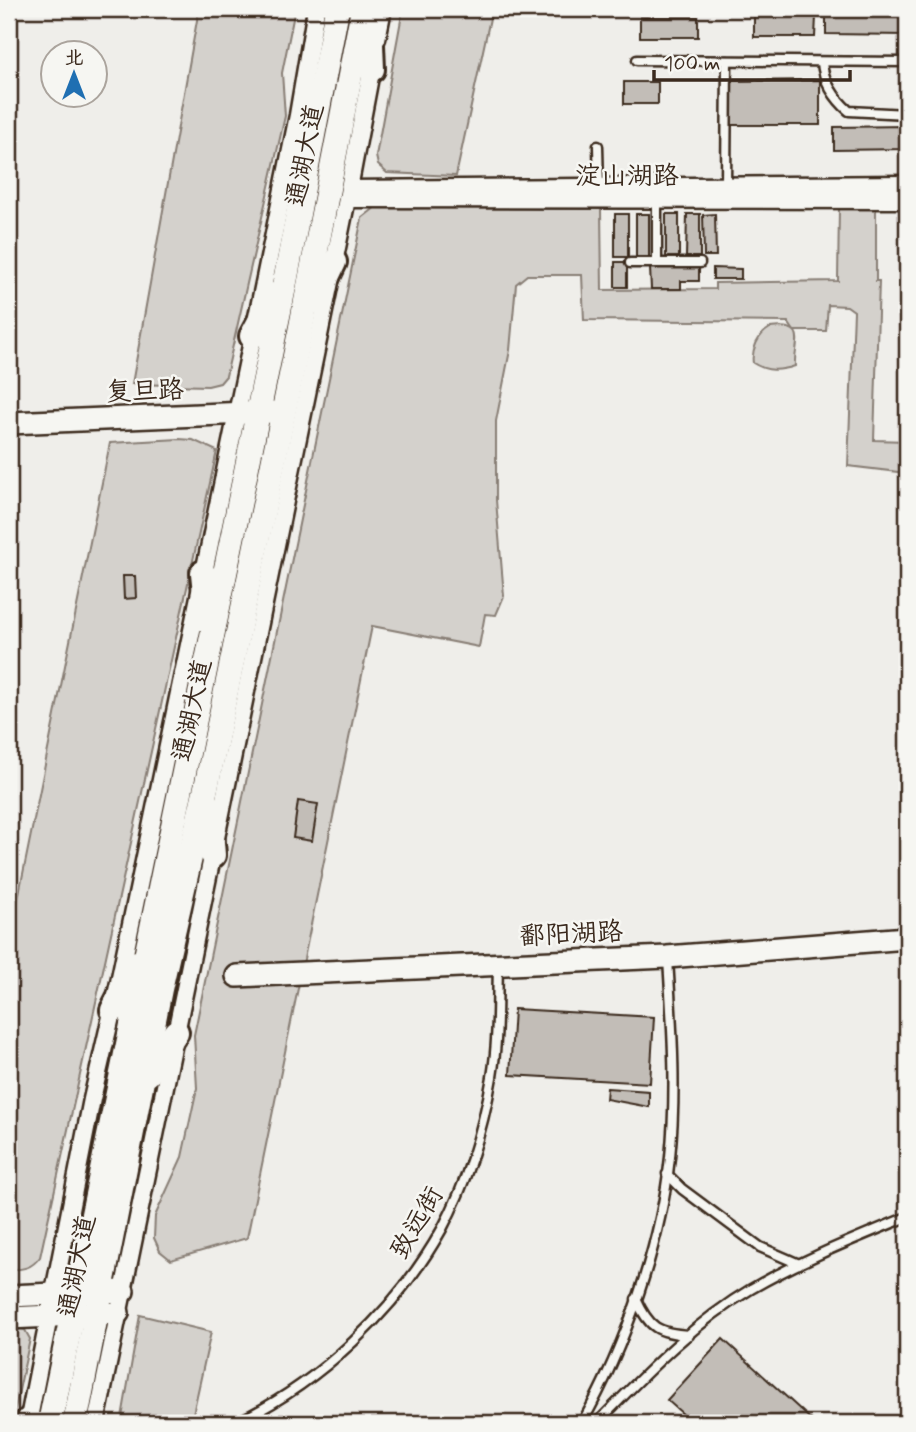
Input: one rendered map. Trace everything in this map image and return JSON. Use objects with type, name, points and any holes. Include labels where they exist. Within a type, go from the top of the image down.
[{"type":"main road","name":"通湖大道","points":[[34,1423],[70,1408],[110,1302],[115,1164],[151,934],[210,647],[247,413],[286,277],[337,9]]},
{"type":"main road","name":"通湖大道","points":[[70,1408],[63,1304],[142,1083],[300,332],[363,9]]},
{"type":"main road","points":[[370,9],[372,69]]},
{"type":"main road","points":[[300,332],[334,262]]},
{"type":"main road","points":[[253,336],[286,277]]},
{"type":"main road","points":[[203,573],[210,647]]},
{"type":"main road","points":[[207,783],[213,855]]},
{"type":"main road","points":[[113,1010],[151,934]]},
{"type":"main road","points":[[142,1083],[176,1032]]},
{"type":"street","points":[[34,1423],[63,1304],[92,1098],[113,1010],[203,573],[247,413],[253,336],[298,115],[316,9]]},
{"type":"street","points":[[96,1423],[110,1302],[176,1032],[348,194],[383,9]]},
{"type":"street","name":"淀山湖路","points":[[348,194],[599,187],[657,193],[726,186],[907,184]]},
{"type":"street","name":"淀山湖路","points":[[348,194],[657,193],[907,200]]},
{"type":"street","name":"复旦路","points":[[9,423],[283,412]]},
{"type":"street","name":"鄱阳湖路","points":[[668,961],[907,938]]},
{"type":"street","name":"鄱阳湖路","points":[[237,981],[907,950]]},
{"type":"street","points":[[9,1296],[63,1304],[110,1302]]},
{"type":"street","points":[[9,1318],[63,1304]]},
{"type":"lane","points":[[636,60],[907,62]]},
{"type":"lane","points":[[726,186],[727,61]]},
{"type":"lane","points":[[821,62],[822,73],[827,82],[849,111],[907,114]]},
{"type":"lane","points":[[598,146],[599,187]]},
{"type":"lane","points":[[657,193],[657,263]]},
{"type":"lane","points":[[630,262],[700,263]]},
{"type":"lane","points":[[582,1423],[602,1388],[636,1299],[660,1214],[667,1174],[674,1083],[668,961]]},
{"type":"lane","name":"致远街","points":[[235,1423],[311,1379],[352,1342],[405,1282],[442,1228],[466,1174],[486,1105],[496,1039],[497,969]]},
{"type":"lane","points":[[667,1174],[682,1189],[760,1247],[799,1264]]},
{"type":"lane","points":[[597,1423],[648,1370],[689,1335],[749,1291],[799,1264],[907,1217]]},
{"type":"lane","points":[[636,1299],[643,1316],[653,1327],[669,1334],[689,1335]]},
{"type":"shaded area","points":[[199,9],[295,9],[282,73],[285,116],[226,376],[220,383],[208,386],[132,384]]},
{"type":"shaded area","points":[[403,9],[492,9],[456,176],[387,173],[378,165],[376,156]]},
{"type":"shaded area","points":[[376,207],[601,209],[602,290],[715,289],[715,283],[838,281],[839,208],[876,208],[876,281],[879,281],[874,440],[907,441],[907,473],[848,466],[854,311],[847,306],[828,305],[826,331],[794,331],[788,322],[584,320],[582,275],[527,275],[516,284],[510,350],[496,421],[496,500],[504,596],[496,615],[485,614],[479,647],[372,626],[247,1238],[171,1260],[160,1251],[154,1238],[155,1216],[182,1157],[197,1088],[194,1035],[362,218]]},
{"type":"shaded area","points":[[783,327],[795,332],[795,366],[774,370],[753,363],[756,343],[770,328]]},
{"type":"shaded area","points":[[193,440],[217,451],[40,1257],[26,1268],[9,1270],[9,943],[110,443]]},
{"type":"shaded area","points":[[140,1315],[211,1332],[191,1423],[121,1423]]},
{"type":"shaded area","points":[[9,1326],[25,1330],[30,1339],[12,1423],[9,1423]]},
{"type":"building","points":[[826,14],[907,15],[907,35],[826,34]]},
{"type":"building","points":[[754,16],[816,16],[815,37],[754,37]]},
{"type":"building","points":[[640,17],[698,17],[698,37],[640,37]]},
{"type":"building","points":[[820,80],[820,125],[732,125],[732,81]]},
{"type":"building","points":[[624,82],[658,82],[658,104],[624,104]]},
{"type":"building","points":[[907,126],[907,149],[834,150],[834,127]]},
{"type":"building","points":[[615,214],[628,214],[628,257],[615,257]]},
{"type":"building","points":[[636,214],[649,214],[649,257],[636,257]]},
{"type":"building","points":[[666,214],[679,214],[679,257],[666,257]]},
{"type":"building","points":[[687,214],[700,214],[700,257],[686,257]]},
{"type":"building","points":[[715,214],[716,256],[704,256],[703,215]]},
{"type":"building","points":[[615,262],[627,262],[627,287],[615,287]]},
{"type":"building","points":[[650,268],[699,268],[699,281],[681,281],[681,289],[651,289]]},
{"type":"building","points":[[713,268],[741,269],[741,279],[713,279]]},
{"type":"building","points":[[123,576],[135,576],[136,598],[124,599]]},
{"type":"building","points":[[298,801],[318,804],[312,841],[293,838]]},
{"type":"building","points":[[514,1009],[654,1017],[650,1083],[510,1075]]},
{"type":"building","points":[[607,1088],[649,1091],[649,1107],[606,1099]]},
{"type":"building","points":[[723,1339],[815,1423],[734,1423],[729,1419],[725,1423],[693,1423],[667,1400]]}]
